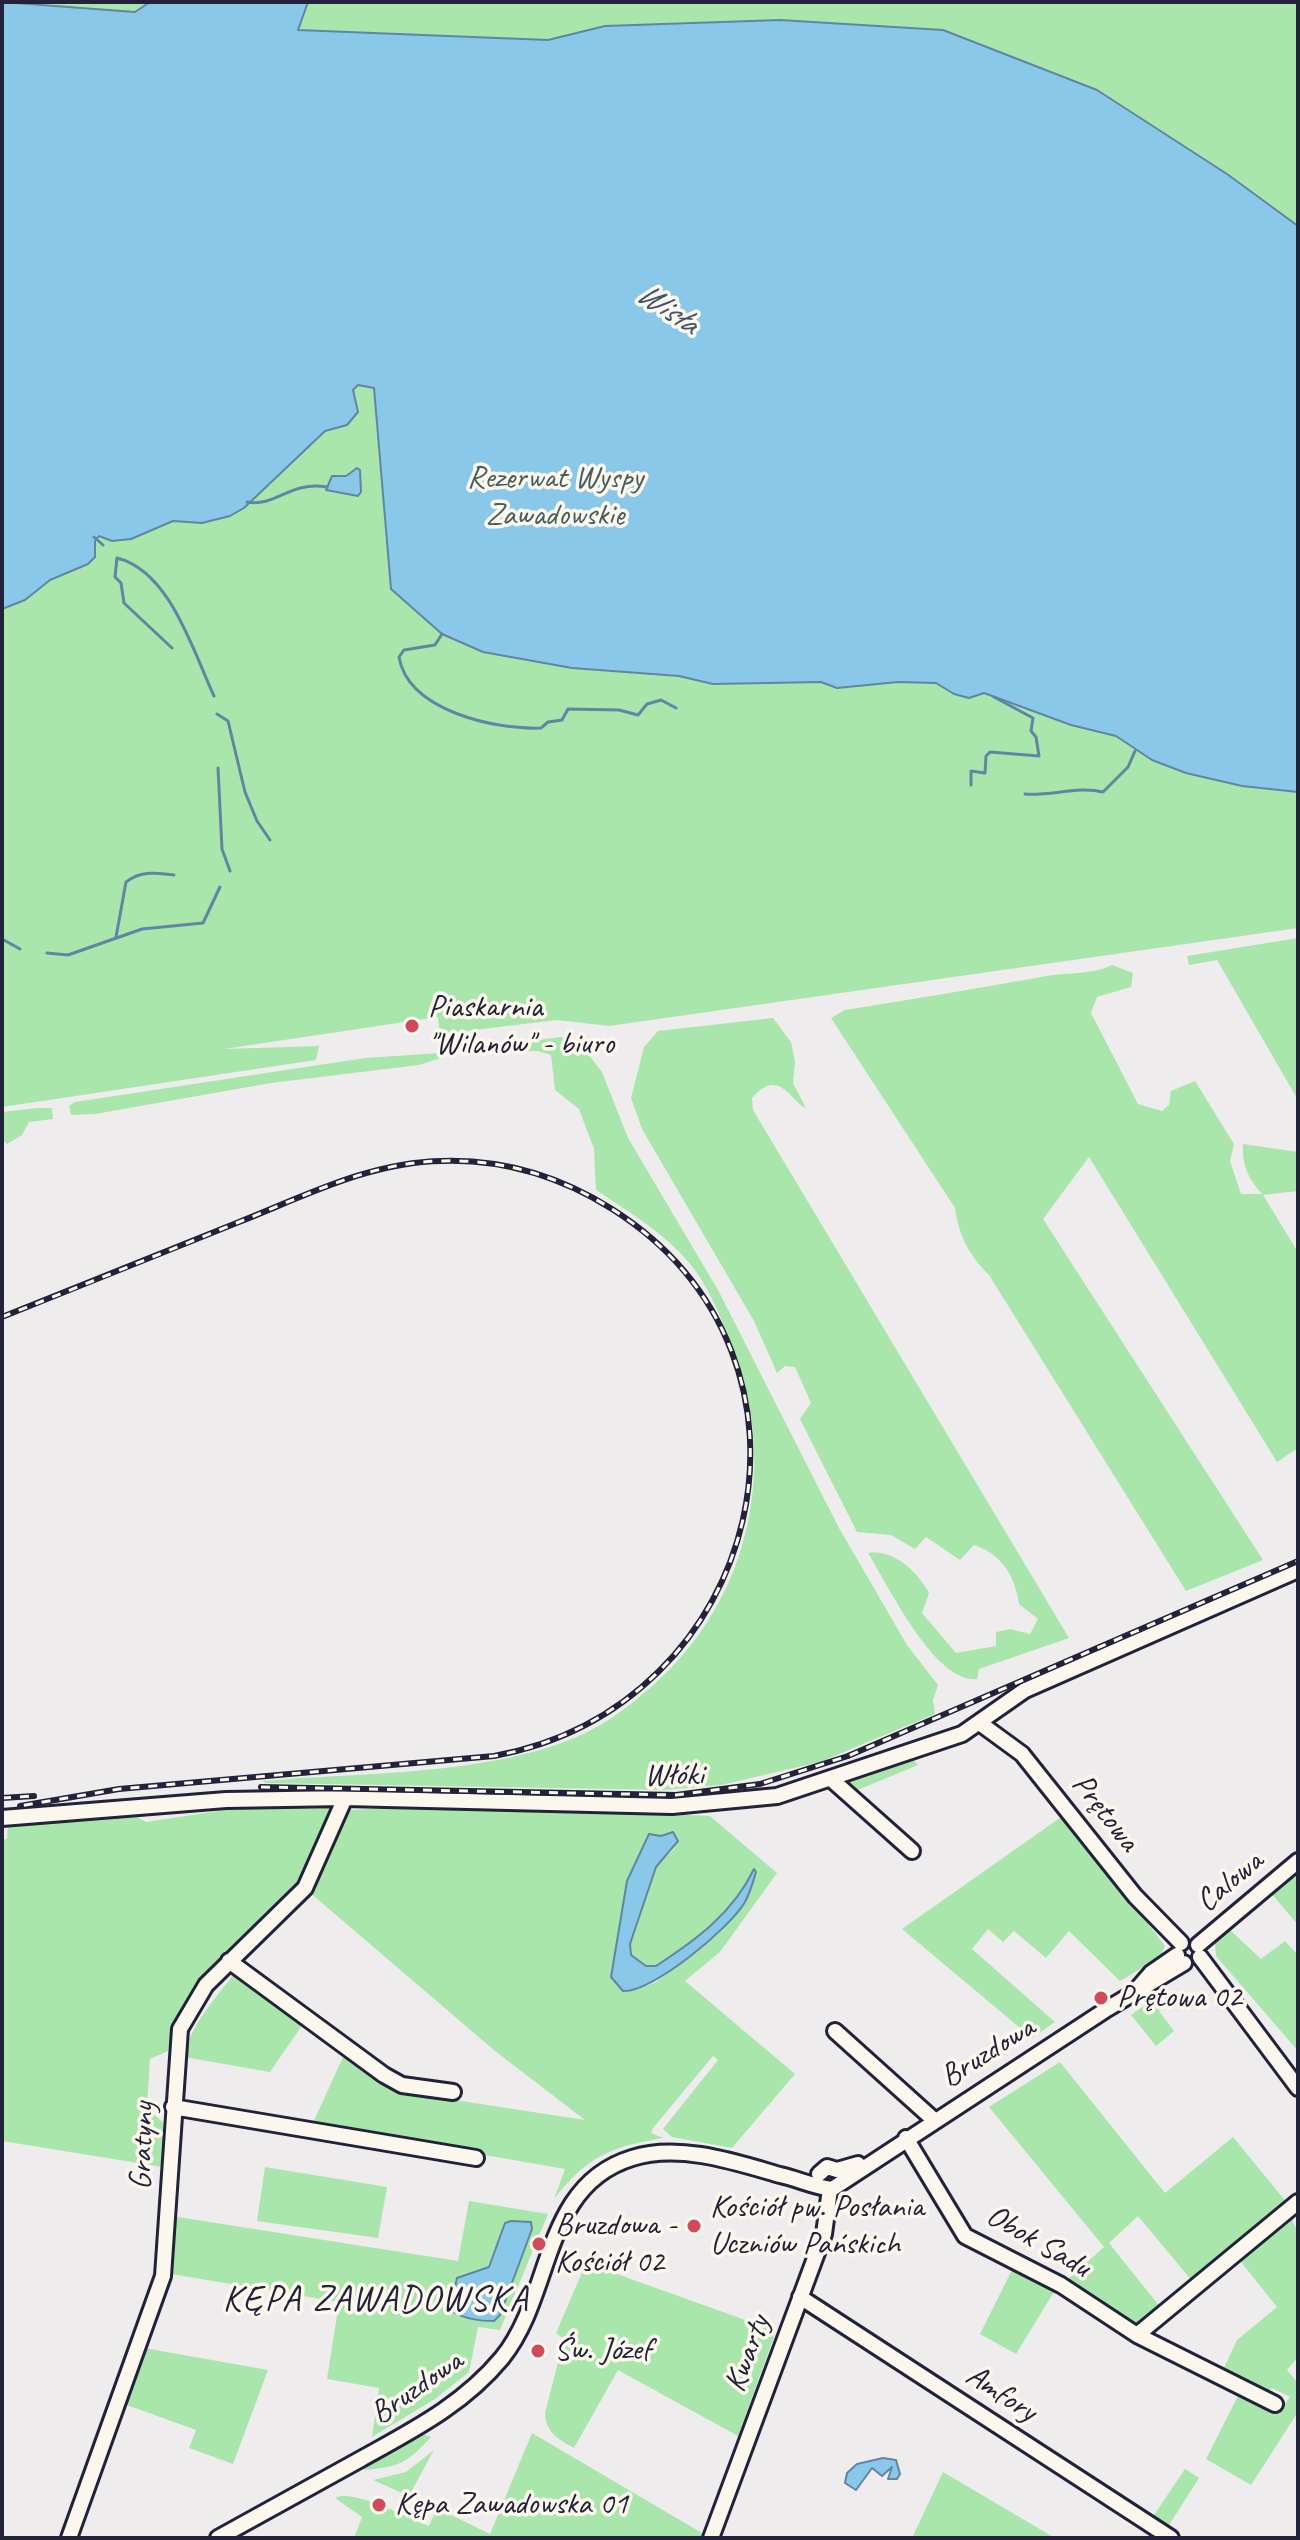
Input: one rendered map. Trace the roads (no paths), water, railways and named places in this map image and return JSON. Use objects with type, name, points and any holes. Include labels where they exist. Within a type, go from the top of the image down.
[{"type":"street","name":"Włóki","points":[[2,1818],[159,1804],[345,1798],[672,1806],[763,1799],[962,1734],[981,1724],[1025,1690],[1298,1570]]},
{"type":"street","name":"Prętowa","points":[[981,1724],[1022,1754],[1135,1896],[1219,1987],[1298,2088]]},
{"type":"street","points":[[831,1779],[912,1851]]},
{"type":"street","name":"Gratyny","points":[[69,2538],[163,2276],[180,2029],[206,1985],[305,1888],[345,1798]]},
{"type":"street","name":"Calowa","points":[[1189,1955],[1298,1861]]},
{"type":"street","name":"Bruzdowa","points":[[218,2538],[429,2421],[474,2389],[505,2354],[525,2321],[567,2207],[587,2183],[604,2170],[631,2158],[668,2152],[784,2175],[830,2180],[856,2174],[870,2161],[1135,1991],[1154,1984],[1189,1955]]},
{"type":"street","points":[[229,1961],[384,2075],[402,2085],[453,2092]]},
{"type":"street","points":[[835,2031],[934,2120]]},
{"type":"street","points":[[173,2107],[476,2158]]},
{"type":"street","name":"Obok Sadu","points":[[906,2138],[965,2236],[1061,2285],[1137,2335],[1275,2404]]},
{"type":"street","name":"Kwarty","points":[[711,2538],[824,2234],[830,2180]]},
{"type":"street","points":[[1137,2335],[1298,2202]]},
{"type":"street","name":"Amfory","points":[[800,2297],[1171,2538]]},
{"type":"water","name":"Rezerwat Wyspy Zawadowskie","points":[[2,2],[135,12],[150,2],[308,2],[298,30],[548,40],[605,26],[780,20],[943,30],[1097,90],[1227,174],[1298,226],[1298,792],[1242,786],[1186,773],[1152,760],[1116,736],[1071,725],[984,693],[969,698],[954,694],[936,683],[898,682],[837,688],[821,682],[713,684],[679,676],[572,668],[483,652],[442,634],[391,589],[374,388],[358,385],[353,390],[358,412],[347,425],[325,431],[244,508],[230,516],[202,523],[173,521],[131,539],[112,541],[99,536],[95,541],[95,557],[88,564],[50,580],[25,600],[2,609]]},
{"type":"water","points":[[357,468],[360,470],[361,492],[358,496],[326,490],[332,476],[346,476]]},
{"type":"water","points":[[673,1832],[678,1841],[656,1867],[630,1944],[631,1955],[646,1966],[656,1966],[712,1924],[735,1899],[754,1869],[753,1884],[737,1913],[689,1957],[652,1982],[623,1991],[611,1977],[627,1881],[649,1834],[661,1836]]},
{"type":"water","points":[[531,2222],[532,2229],[500,2315],[494,2321],[483,2321],[450,2310],[457,2278],[489,2267],[505,2223]]},
{"type":"water","points":[[883,2458],[896,2460],[900,2474],[897,2479],[888,2479],[892,2467],[882,2476],[872,2468],[856,2490],[845,2483],[847,2473],[857,2464]]},
{"type":"waterway","points":[[247,502],[267,501],[303,488],[327,487]]},
{"type":"waterway","points":[[94,537],[103,545]]},
{"type":"waterway","points":[[172,648],[124,603],[121,583],[115,577],[117,558],[136,566],[152,579],[165,596],[178,615],[214,696]]},
{"type":"waterway","points":[[442,634],[435,645],[404,650],[399,657],[406,676],[419,691],[456,714],[501,725],[541,728],[548,722],[562,720],[568,709],[619,710],[638,715],[647,704],[661,700],[676,708]]},
{"type":"waterway","points":[[971,785],[971,771],[985,773],[986,756],[990,752],[1039,756],[1036,737],[1031,731],[1033,718],[994,697]]},
{"type":"waterway","points":[[217,714],[228,721],[245,792],[257,821],[270,840]]},
{"type":"waterway","points":[[1025,794],[1084,790],[1103,792],[1128,767],[1135,751]]},
{"type":"waterway","points":[[218,768],[222,849],[230,871]]},
{"type":"waterway","points":[[116,937],[126,882],[143,874],[174,875]]},
{"type":"waterway","points":[[47,953],[68,955],[142,929],[203,923],[220,887]]},
{"type":"waterway","points":[[2,939],[20,949]]},
{"type":"railway","points":[[2,1317],[364,1174],[415,1163],[488,1163],[531,1172],[593,1198],[612,1209],[686,1274],[731,1351],[750,1435],[743,1520],[712,1601],[659,1671],[586,1725],[494,1756],[119,1789],[20,1806]]},
{"type":"railway","points":[[261,1787],[676,1795],[760,1784],[848,1756],[1298,1561]]},
{"type":"railway","points":[[2,1798],[34,1796]]},
{"type":"place","name":"Piaskarnia \"Wilanów\" - biuro","points":[[412,1026]]},
{"type":"place","name":"Prętowa 02","points":[[1101,1998]]},
{"type":"place","name":"Kościół pw. Posłania Uczniów Pańskich","points":[[694,2226]]},
{"type":"place","name":"Bruzdowa - Kościół 02","points":[[539,2244]]},
{"type":"place","name":"Św. Józef","points":[[538,2351]]},
{"type":"place","name":"Kępa Zawadowska 01","points":[[379,2505]]},
{"type":"district","name":"KĘPA ZAWADOWSKA","points":[[376,2301]]},
{"type":"water label","name":"Wisła","points":[[667,309]]}]
